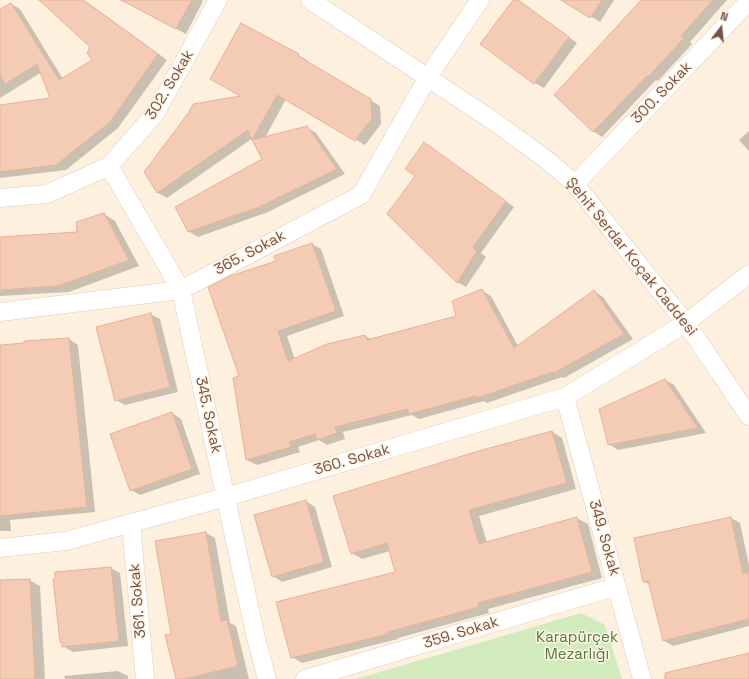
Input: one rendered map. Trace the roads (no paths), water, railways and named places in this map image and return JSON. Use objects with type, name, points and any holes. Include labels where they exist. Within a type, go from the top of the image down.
[{"type":"street","name":"302. Sokak","points":[[0,198],[47,194],[109,166],[155,114],[218,0]]},
{"type":"street","name":"Şehit Serdar Koçak Caddesi","points":[[310,0],[492,120],[547,160],[576,184],[686,322],[749,416]]},
{"type":"street","name":"365. Sokak","points":[[0,312],[181,290],[361,195],[428,77],[480,0]]},
{"type":"street","name":"300. Sokak","points":[[576,184],[749,1]]},
{"type":"street","name":"345. Sokak","points":[[109,166],[181,290],[256,638],[267,679]]},
{"type":"street","name":"360. Sokak","points":[[0,548],[66,541],[131,524],[565,397],[686,322],[749,274]]},
{"type":"street","name":"349. Sokak","points":[[565,397],[642,679]]},
{"type":"street","name":"361. Sokak","points":[[131,524],[145,679]]},
{"type":"street","name":"359. Sokak","points":[[305,679],[617,586]]},
{"type":"park label","name":"Karapürçek Mezarlığı","points":[[577,646]]}]
